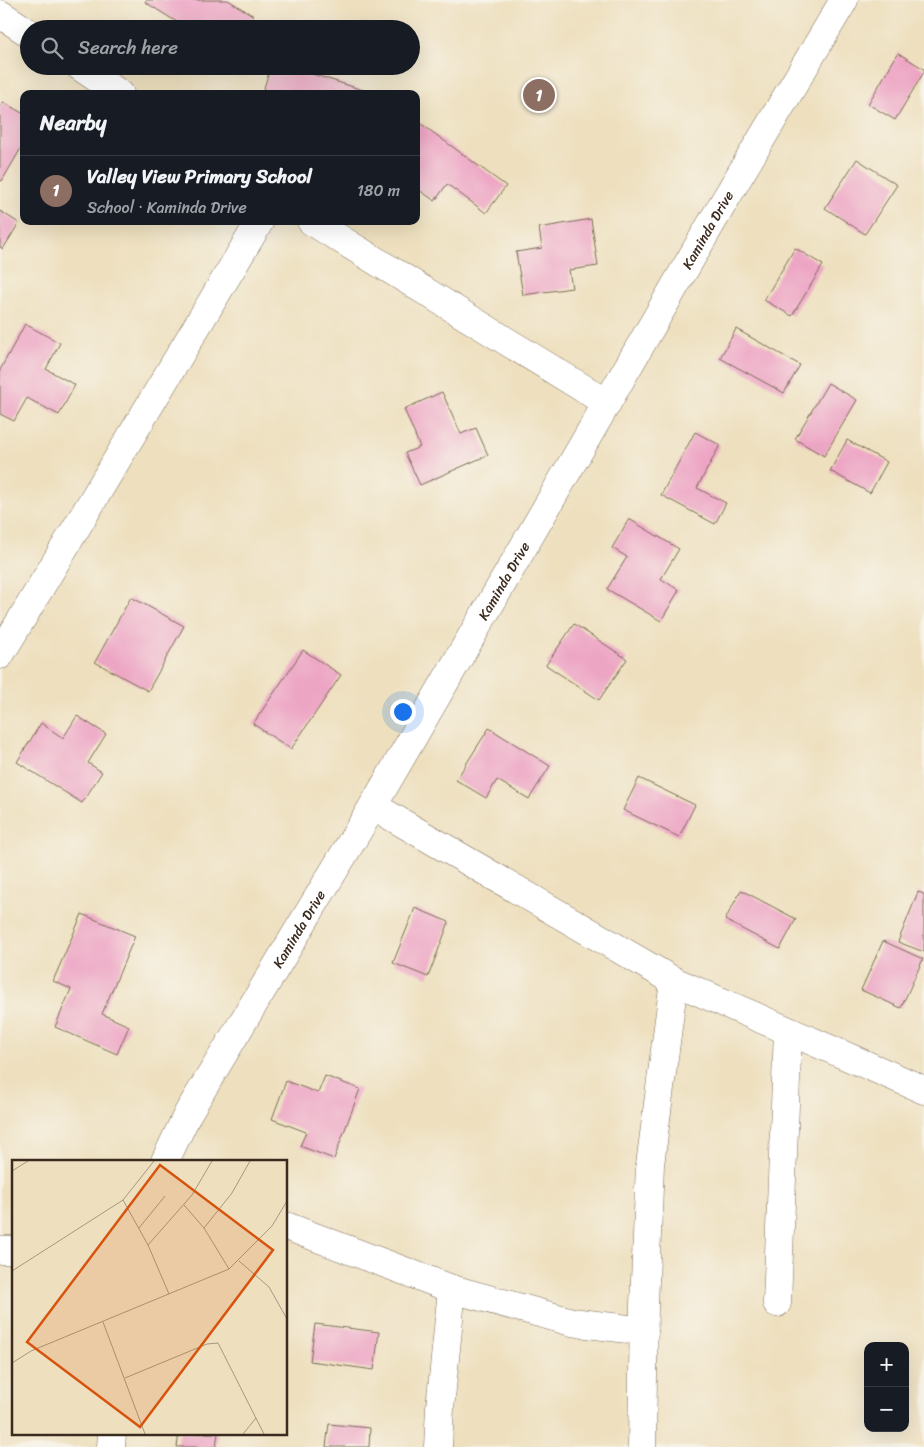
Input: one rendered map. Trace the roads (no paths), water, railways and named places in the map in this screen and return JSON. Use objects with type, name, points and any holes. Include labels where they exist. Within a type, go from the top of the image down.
[{"type":"street","name":"Kaminda Drive","points":[[165,1160],[188,1113],[373,806],[607,402],[844,0]]},
{"type":"street","points":[[0,14],[20,27]]},
{"type":"street","points":[[92,75],[114,90]]},
{"type":"street","points":[[0,655],[258,225]]},
{"type":"street","points":[[318,225],[607,402]]},
{"type":"street","points":[[373,806],[674,981],[924,1090]]},
{"type":"street","points":[[642,1447],[650,1165],[674,981]]},
{"type":"street","points":[[777,1302],[788,1031]]},
{"type":"street","points":[[288,1227],[452,1289],[572,1322],[644,1331]]},
{"type":"street","points":[[438,1447],[452,1289]]},
{"type":"street","points":[[111,1447],[112,1434]]},
{"type":"place","name":"Valley View Primary School","points":[[539,95]]}]
